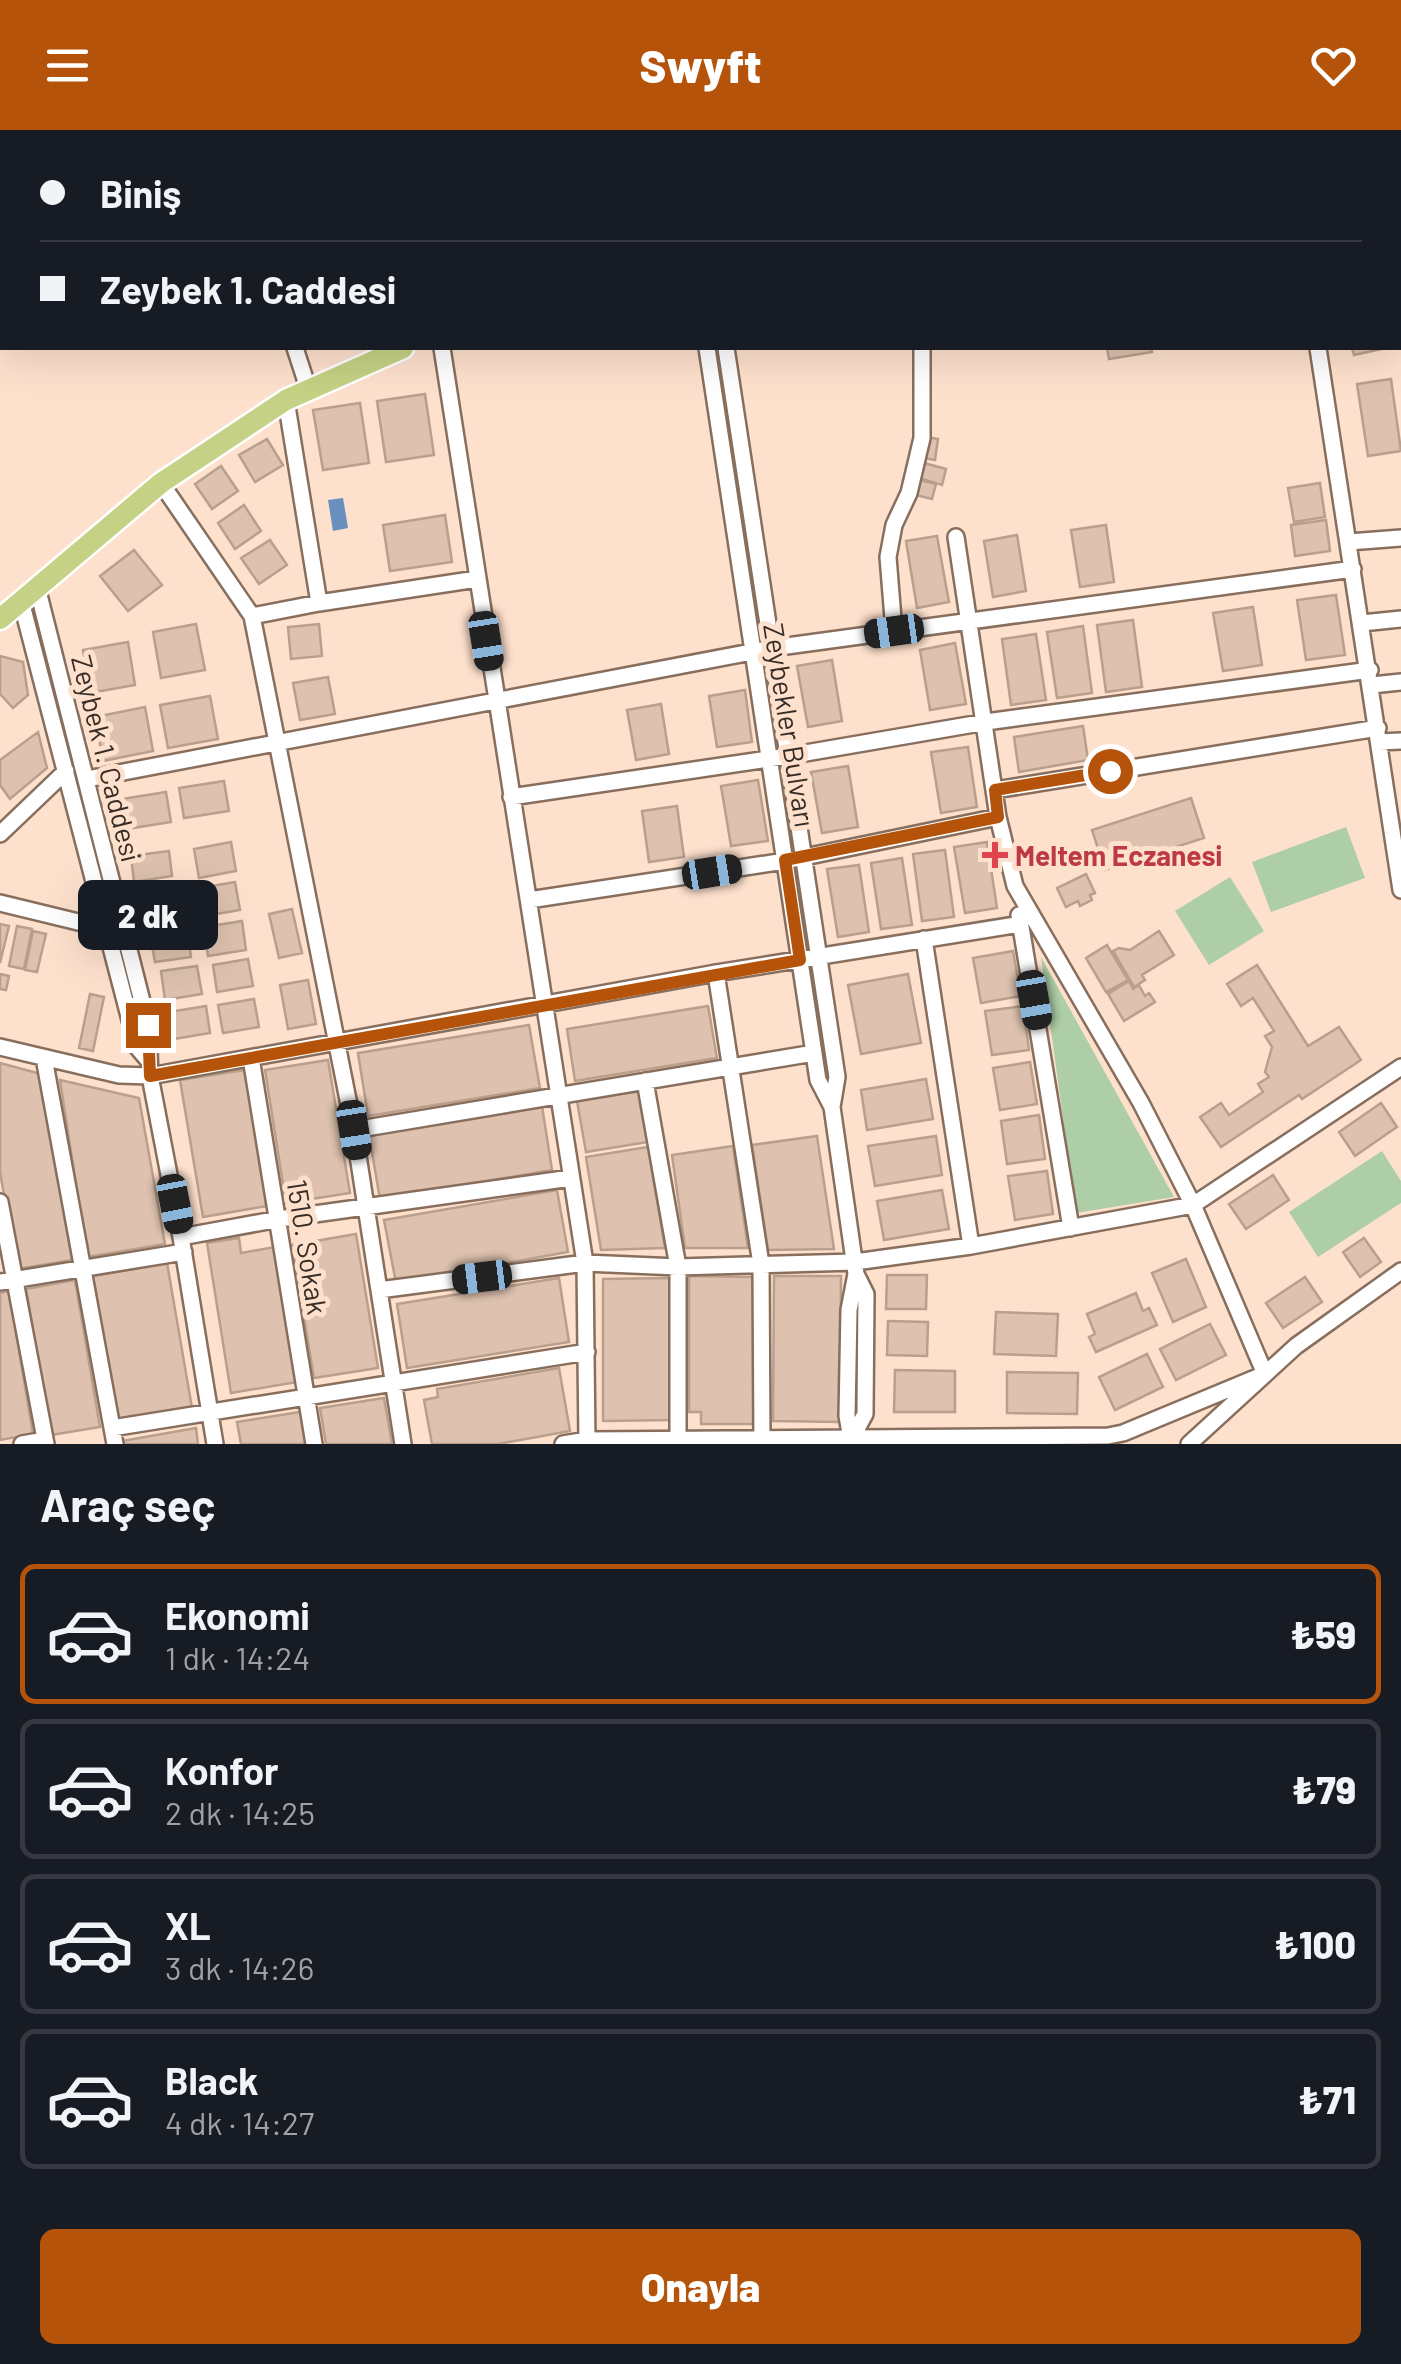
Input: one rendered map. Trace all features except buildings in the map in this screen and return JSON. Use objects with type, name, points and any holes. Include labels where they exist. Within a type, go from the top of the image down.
[{"type":"main road","points":[[0,620],[160,482],[286,400],[398,350]]},
{"type":"street","points":[[296,350],[308,388]]},
{"type":"street","points":[[442,350],[585,1263],[587,1442]]},
{"type":"street","name":"Zeybekler Bulvarı","points":[[707,350],[818,1080],[832,1107]]},
{"type":"street","name":"Zeybekler Bulvarı","points":[[726,350],[837,1077],[832,1107],[856,1268],[849,1327],[847,1416],[852,1441]]},
{"type":"street","points":[[894,631],[888,558],[894,525],[909,493],[922,438],[922,350]]},
{"type":"street","points":[[1318,350],[1378,735],[1396,815],[1401,890]]},
{"type":"street","points":[[286,400],[319,604]]},
{"type":"street","points":[[721,441],[740,438]]},
{"type":"street","points":[[160,482],[252,616],[354,1130],[403,1444]]},
{"type":"street","points":[[956,537],[998,817],[1015,886],[1072,1228]]},
{"type":"street","points":[[1349,542],[1401,538]]},
{"type":"street","points":[[87,779],[772,648],[1353,569]]},
{"type":"street","points":[[252,616],[477,579]]},
{"type":"street","name":"Zeybek 1. Caddesi","points":[[29,594],[66,772],[137,1048],[149,1068]]},
{"type":"street","name":"Zeybek 1. Caddesi","points":[[29,594],[87,779],[148,1025],[149,1068]]},
{"type":"street","points":[[1362,623],[1401,620]]},
{"type":"street","points":[[512,797],[986,722],[1371,678],[1401,682]]},
{"type":"street","points":[[995,790],[1378,735],[1401,741]]},
{"type":"street","points":[[0,834],[66,772]]},
{"type":"street","points":[[529,900],[804,857],[998,817]]},
{"type":"street","points":[[1015,886],[1141,1103],[1193,1205],[1265,1374]]},
{"type":"street","points":[[0,903],[106,929]]},
{"type":"street","points":[[0,1047],[119,1076],[149,1068],[250,1058],[716,972],[1021,924]]},
{"type":"street","points":[[924,939],[971,1246]]},
{"type":"street","points":[[716,972],[762,1264],[762,1442]]},
{"type":"street","points":[[354,1130],[814,1053]]},
{"type":"street","points":[[44,1058],[114,1436],[210,1412],[587,1352]]},
{"type":"street","name":"1510. Sokak","points":[[250,1058],[314,1444]]},
{"type":"street","points":[[378,1290],[585,1263],[856,1268],[1193,1205],[1401,1067]]},
{"type":"street","points":[[149,1068],[215,1444]]},
{"type":"street","points":[[645,1081],[678,1267],[678,1442]]},
{"type":"street","points":[[7,1281],[82,1267],[279,1219],[571,1178]]},
{"type":"street","points":[[0,1202],[7,1281],[46,1442],[22,1444]]},
{"type":"street","points":[[1189,1444],[1296,1346],[1401,1271]]},
{"type":"street","points":[[563,1444],[1124,1438],[1265,1374]]},
{"type":"green space","points":[[1346,827],[1365,878],[1271,912],[1252,862]]},
{"type":"green space","points":[[1230,877],[1264,931],[1209,965],[1175,911]]},
{"type":"green space","points":[[1041,957],[1174,1197],[1076,1213]]},
{"type":"green space","points":[[1382,1151],[1401,1181],[1401,1203],[1318,1257],[1289,1212]]},
{"type":"water","points":[[343,498],[348,528],[333,531],[328,500]]},
{"type":"place","name":"Meltem Eczanesi","points":[[995,855]]},
{"type":"route","points":[[148,1025],[150,1076],[800,960],[785,860],[998,817],[995,790],[1110,771]]}]
